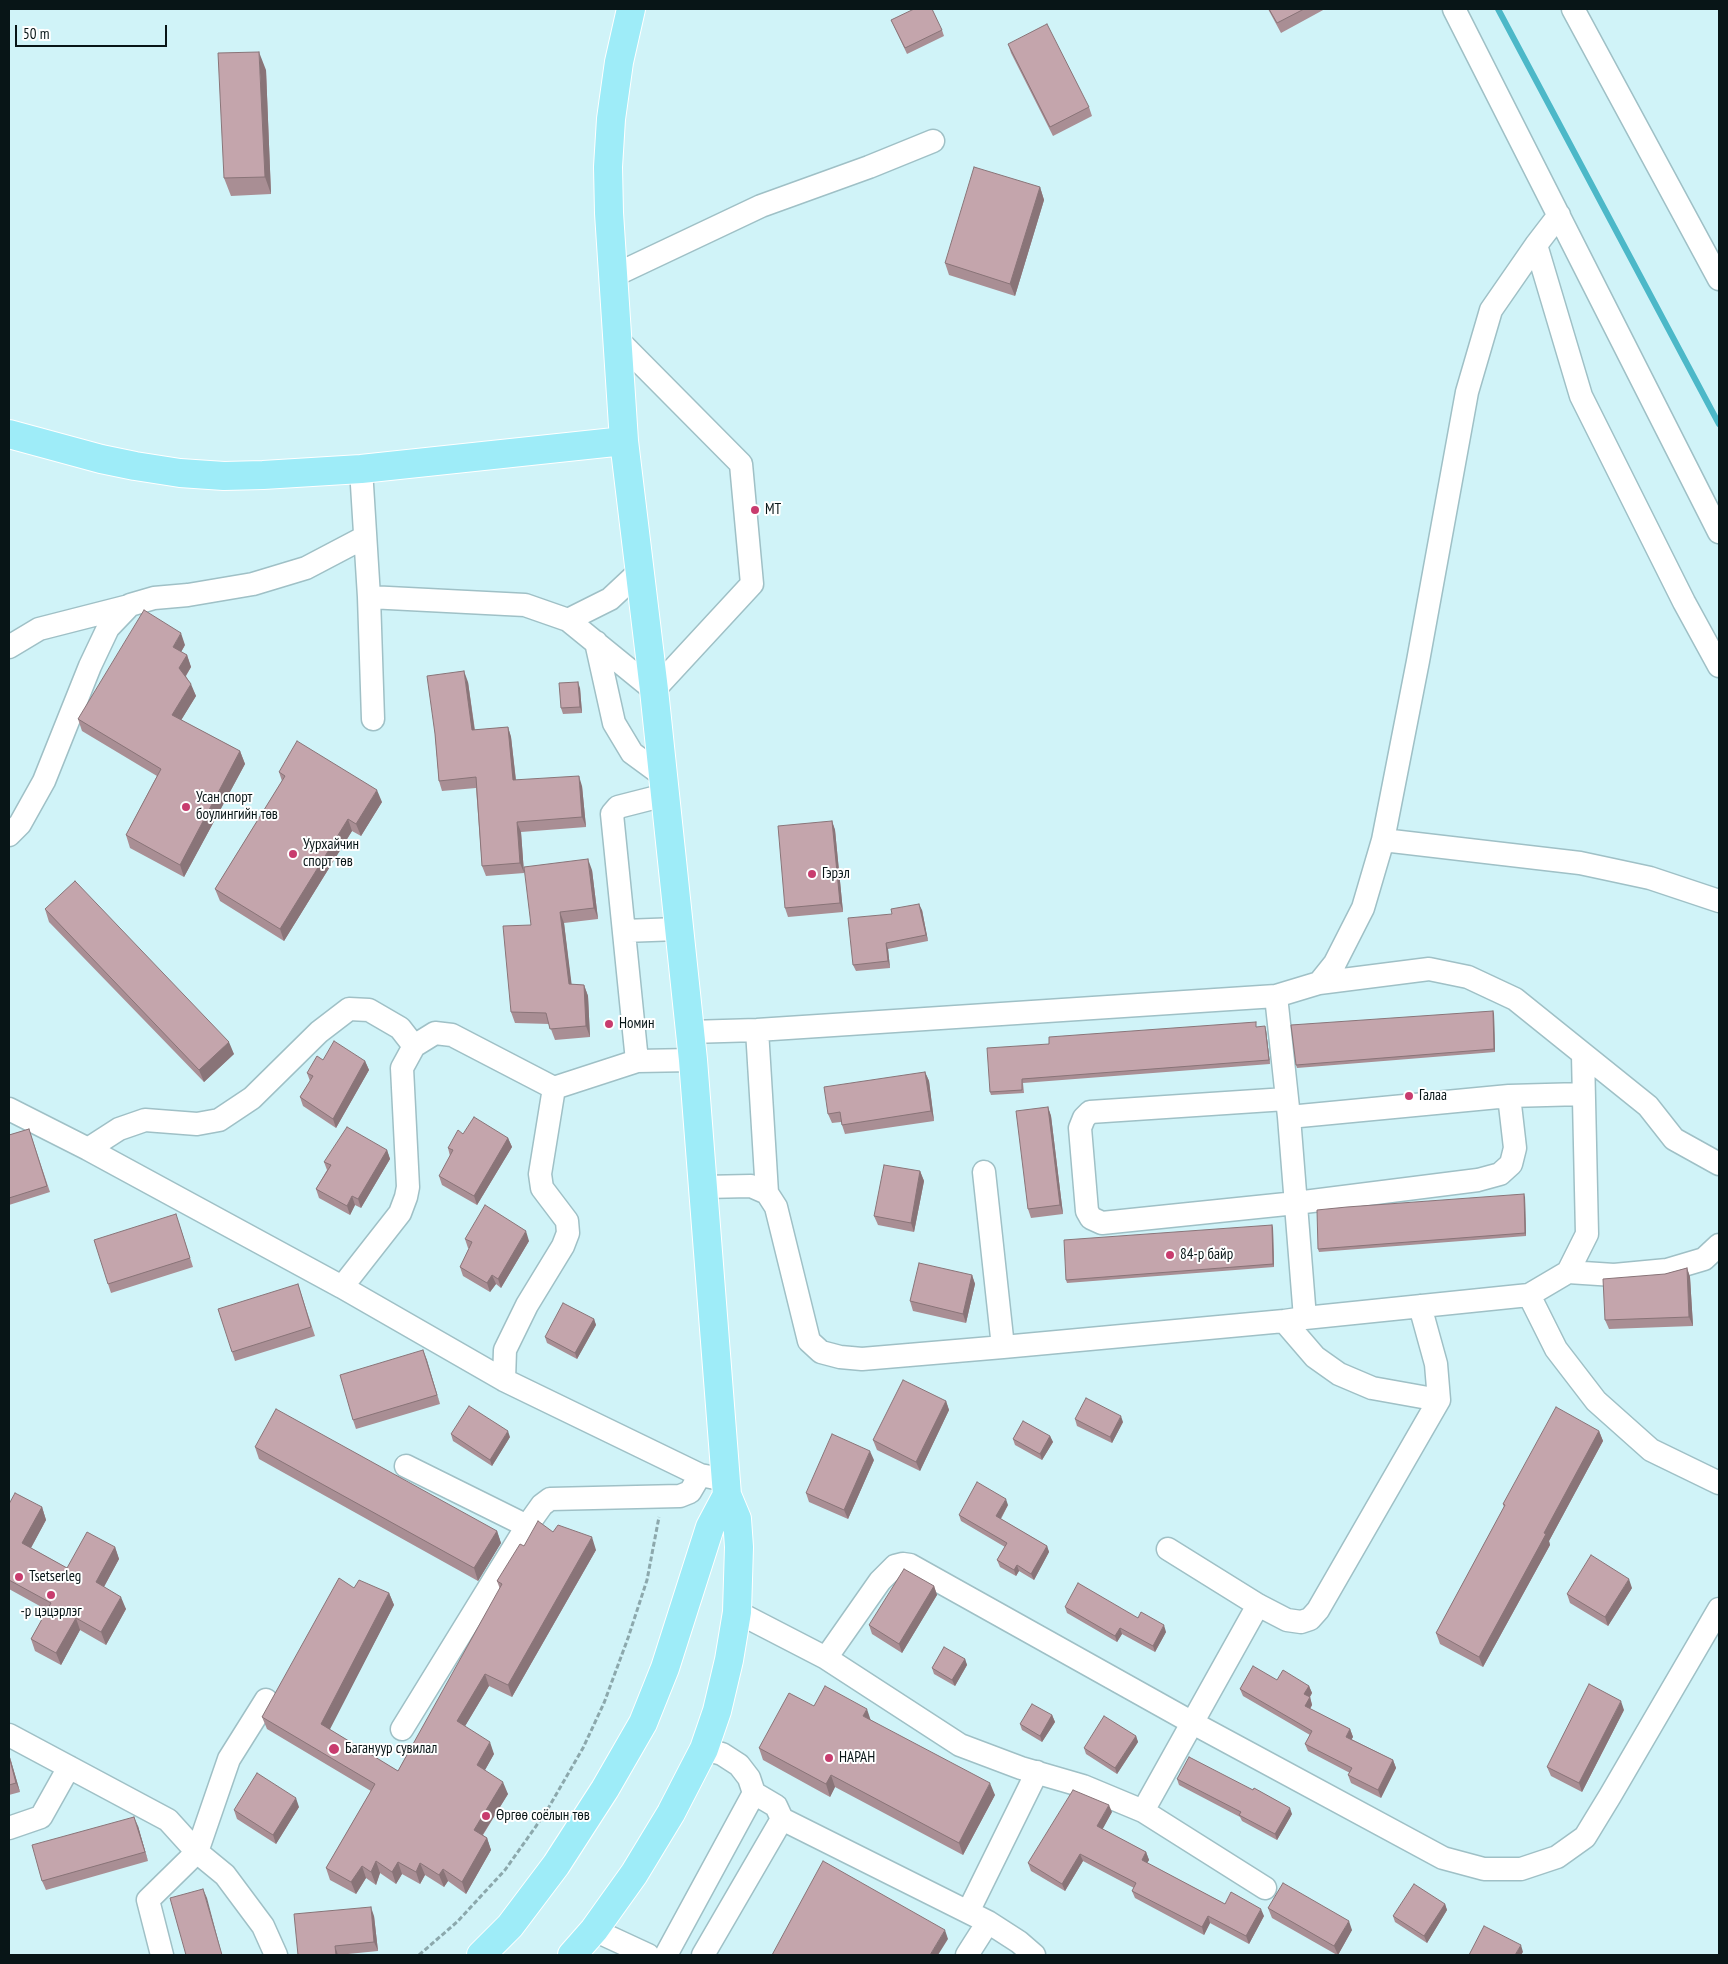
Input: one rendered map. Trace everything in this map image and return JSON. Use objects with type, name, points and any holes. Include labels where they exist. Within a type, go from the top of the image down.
[{"type":"main road","points":[[481,1955],[510,1926],[556,1865],[605,1789],[643,1723],[665,1668],[710,1527],[718,1483],[703,1187],[693,1060],[654,690],[624,441],[613,276],[608,167],[620,62],[631,9]]},
{"type":"main road","points":[[9,434],[101,459],[180,473],[224,476],[360,469],[624,441]]},
{"type":"main road","points":[[572,1955],[594,1930],[634,1874],[671,1813],[704,1749],[721,1694],[737,1612],[739,1547],[737,1519],[718,1483]]},
{"type":"street","points":[[1454,9],[1719,532]]},
{"type":"street","points":[[1573,9],[1719,279]]},
{"type":"street","points":[[613,276],[762,206],[869,167],[933,141]]},
{"type":"street","points":[[1319,984],[1335,963],[1363,908],[1383,840],[1467,392],[1491,310],[1559,215]]},
{"type":"street","points":[[1536,245],[1581,396],[1684,602],[1719,666]]},
{"type":"street","points":[[369,597],[525,605],[568,620],[654,690],[752,584],[741,464],[618,340]]},
{"type":"street","points":[[360,469],[369,597],[373,719]]},
{"type":"street","points":[[9,647],[38,630],[154,598],[188,596],[253,584],[306,568],[365,537]]},
{"type":"street","points":[[568,620],[610,598],[640,571]]},
{"type":"street","points":[[9,835],[20,824],[44,781],[90,666],[108,628],[130,605]]},
{"type":"street","points":[[596,642],[614,724],[632,753],[664,785],[618,807],[612,814],[637,1061]]},
{"type":"street","points":[[1383,840],[1580,863],[1650,878],[1719,901]]},
{"type":"street","points":[[624,932],[678,929]]},
{"type":"street","points":[[690,1032],[757,1030],[1276,996],[1319,984],[1429,969],[1468,977],[1515,999],[1648,1106],[1674,1139],[1716,1166]]},
{"type":"street","points":[[1276,996],[1296,1203],[1294,1320],[1316,1357],[1339,1374],[1372,1388],[1439,1400]]},
{"type":"street","points":[[88,1149],[119,1129],[145,1120],[197,1124],[219,1120],[252,1098],[319,1032],[349,1009],[369,1010],[400,1028],[414,1046]]},
{"type":"street","points":[[757,1030],[767,1193],[776,1206],[809,1341],[821,1352],[840,1357],[862,1359],[1003,1347],[1294,1320],[1529,1294],[1568,1272],[1614,1275],[1667,1270],[1704,1259],[1719,1245]]},
{"type":"street","points":[[342,1287],[400,1213],[406,1197],[408,1187],[402,1068],[414,1046],[435,1033],[452,1035],[554,1088],[637,1061],[693,1060]]},
{"type":"street","points":[[1568,1272],[1587,1234],[1583,1055]]},
{"type":"street","points":[[504,1380],[505,1350],[527,1304],[563,1246],[568,1232],[567,1221],[542,1188],[540,1174],[554,1088]]},
{"type":"street","points":[[1509,1096],[1515,1148],[1511,1164],[1500,1174],[1478,1180],[1296,1203],[1102,1223],[1091,1218],[1087,1210],[1080,1128],[1084,1118],[1090,1112],[1288,1108],[1509,1096],[1584,1094]]},
{"type":"street","points":[[9,1108],[342,1287],[504,1380],[718,1483]]},
{"type":"street","points":[[984,1172],[1003,1347]]},
{"type":"street","points":[[703,1187],[751,1186],[767,1193]]},
{"type":"street","points":[[1529,1294],[1556,1349],[1596,1401],[1651,1450],[1719,1483]]},
{"type":"street","points":[[1168,1549],[1258,1605],[1287,1620],[1301,1622],[1310,1619],[1318,1610],[1439,1400],[1436,1364],[1420,1306]]},
{"type":"street","points":[[406,1466],[527,1526]]},
{"type":"street","points":[[402,1729],[527,1526],[542,1505],[550,1499],[680,1496],[718,1483]]},
{"type":"street","points":[[826,1658],[880,1581],[895,1566],[910,1565],[1191,1722],[1443,1858],[1484,1869],[1521,1869],[1557,1857],[1585,1837],[1719,1608]]},
{"type":"street","points":[[1143,1811],[1258,1605]]},
{"type":"street","points":[[737,1612],[826,1658],[960,1745],[1083,1786],[1143,1811],[1265,1888]]},
{"type":"street","points":[[162,1955],[148,1900],[197,1852],[229,1759],[266,1700]]},
{"type":"street","points":[[9,1735],[168,1820],[197,1852],[225,1875],[263,1926],[276,1955]]},
{"type":"street","points":[[704,1749],[722,1754],[739,1765],[749,1778],[754,1793],[776,1806],[782,1819],[988,1922],[1019,1942],[1034,1955]]},
{"type":"street","points":[[9,1828],[41,1818],[69,1767]]},
{"type":"street","points":[[968,1912],[1037,1772]]},
{"type":"street","points":[[666,1955],[754,1793]]},
{"type":"street","points":[[702,1955],[782,1819]]},
{"type":"street","points":[[967,1955],[988,1922]]},
{"type":"street","points":[[594,1930],[648,1955]]},
{"type":"path","points":[[419,1955],[457,1922],[505,1870],[546,1812],[583,1748],[604,1703],[647,1580],[663,1497]]},
{"type":"building","points":[[914,9],[932,9],[942,30],[905,48],[891,20]]},
{"type":"building","points":[[1269,9],[1304,9],[1277,23]]},
{"type":"building","points":[[1047,24],[1089,107],[1050,127],[1008,44]]},
{"type":"building","points":[[259,52],[265,177],[224,178],[218,53]]},
{"type":"building","points":[[974,167],[1040,187],[1010,284],[945,263]]},
{"type":"building","points":[[144,610],[181,633],[173,647],[187,655],[179,668],[191,684],[172,715],[240,751],[180,865],[126,835],[161,769],[78,719]]},
{"type":"building","points":[[464,671],[472,730],[508,727],[513,780],[579,776],[582,817],[517,822],[520,863],[482,866],[476,777],[439,781],[427,676]]},
{"type":"building","points":[[578,682],[580,707],[561,708],[559,683]]},
{"type":"building","points":[[297,741],[377,790],[356,824],[348,819],[280,929],[215,889],[285,776],[279,772]]},
{"type":"building","name":"Гэрэл","points":[[832,821],[840,903],[785,908],[778,826]]},
{"type":"building","points":[[588,859],[594,908],[560,912],[569,984],[584,985],[586,1026],[550,1029],[546,1013],[511,1012],[503,926],[531,925],[524,867]]},
{"type":"building","points":[[75,881],[229,1042],[199,1070],[45,909]]},
{"type":"building","points":[[919,904],[926,935],[886,943],[888,961],[853,965],[848,918],[892,914],[891,909]]},
{"type":"building","points":[[1493,1011],[1494,1049],[1296,1065],[1291,1025]]},
{"type":"building","points":[[1256,1022],[1256,1027],[1265,1026],[1269,1060],[1022,1079],[1022,1090],[990,1092],[987,1048],[1049,1044],[1049,1037]]},
{"type":"building","points":[[334,1041],[365,1061],[333,1119],[300,1097],[313,1076],[307,1073],[317,1056],[323,1060]]},
{"type":"building","points":[[925,1072],[931,1111],[842,1125],[840,1112],[828,1114],[824,1087]]},
{"type":"building","points":[[1048,1107],[1060,1205],[1028,1209],[1016,1111]]},
{"type":"building","points":[[474,1117],[508,1138],[474,1196],[439,1176],[453,1150],[448,1148],[458,1130],[463,1134]]},
{"type":"building","points":[[347,1127],[387,1150],[358,1199],[352,1196],[347,1206],[316,1189],[331,1165],[324,1162]]},
{"type":"building","points":[[29,1129],[47,1186],[9,1198],[9,1135]]},
{"type":"building","points":[[884,1165],[920,1171],[911,1223],[874,1216]]},
{"type":"building","points":[[1524,1194],[1525,1233],[1318,1249],[1317,1210]]},
{"type":"building","points":[[485,1205],[526,1231],[498,1279],[492,1275],[487,1283],[460,1267],[472,1242],[465,1239]]},
{"type":"building","points":[[176,1214],[190,1258],[108,1284],[94,1240]]},
{"type":"building","name":"84-р байр","points":[[1272,1225],[1273,1264],[1066,1280],[1064,1240]]},
{"type":"building","points":[[919,1263],[972,1275],[963,1314],[910,1301]]},
{"type":"building","points":[[1687,1268],[1689,1317],[1605,1320],[1603,1279],[1665,1274]]},
{"type":"building","points":[[298,1284],[311,1327],[232,1352],[218,1309]]},
{"type":"building","points":[[563,1303],[594,1319],[575,1353],[545,1337]]},
{"type":"building","points":[[423,1350],[437,1395],[353,1420],[340,1375]]},
{"type":"building","points":[[903,1380],[946,1401],[916,1462],[873,1440]]},
{"type":"building","points":[[1086,1398],[1121,1416],[1110,1437],[1075,1419]]},
{"type":"building","points":[[469,1406],[508,1431],[490,1460],[451,1434]]},
{"type":"building","points":[[1556,1407],[1599,1431],[1479,1657],[1436,1633]]},
{"type":"building","points":[[276,1409],[497,1531],[474,1568],[255,1447]]},
{"type":"building","points":[[1023,1421],[1050,1436],[1040,1454],[1013,1439]]},
{"type":"building","points":[[832,1434],[870,1451],[844,1510],[806,1493]]},
{"type":"building","points":[[977,1482],[1006,1499],[996,1516],[1047,1546],[1031,1574],[1017,1565],[1014,1570],[997,1560],[1007,1543],[959,1515]]},
{"type":"building","points":[[15,1493],[42,1507],[22,1543],[67,1568],[87,1532],[115,1547],[96,1582],[121,1597],[101,1632],[76,1618],[56,1653],[31,1639],[51,1603],[9,1580],[9,1504]]},
{"type":"building","points":[[538,1521],[553,1532],[558,1525],[592,1537],[508,1685],[485,1674],[457,1721],[490,1742],[477,1765],[503,1782],[474,1830],[487,1838],[462,1882],[443,1869],[439,1875],[420,1863],[416,1872],[398,1862],[392,1872],[376,1861],[371,1872],[362,1866],[351,1882],[326,1868],[375,1784],[262,1717],[339,1578],[354,1588],[359,1580],[389,1593],[321,1724],[398,1771],[502,1584],[497,1581],[520,1544],[524,1546]]},
{"type":"building","points":[[1591,1555],[1629,1579],[1605,1617],[1567,1594]]},
{"type":"building","points":[[904,1569],[934,1586],[899,1644],[869,1625]]},
{"type":"building","points":[[1078,1583],[1138,1618],[1141,1612],[1164,1625],[1153,1646],[1120,1628],[1115,1636],[1065,1607]]},
{"type":"building","points":[[944,1647],[965,1659],[952,1680],[932,1668]]},
{"type":"building","points":[[1253,1666],[1277,1680],[1283,1670],[1309,1686],[1304,1694],[1310,1697],[1305,1706],[1350,1729],[1346,1737],[1393,1760],[1378,1790],[1348,1775],[1352,1768],[1305,1744],[1312,1731],[1240,1689]]},
{"type":"building","points":[[1589,1684],[1621,1701],[1579,1783],[1547,1767]]},
{"type":"building","points":[[825,1686],[867,1709],[863,1716],[990,1783],[959,1843],[831,1775],[826,1784],[759,1748],[789,1693],[814,1706]]},
{"type":"building","points":[[1032,1704],[1052,1715],[1040,1736],[1020,1724]]},
{"type":"building","points":[[1104,1716],[1136,1736],[1115,1768],[1084,1748]]},
{"type":"building","points":[[9,1756],[16,1783],[9,1785]]},
{"type":"building","points":[[1189,1757],[1253,1790],[1254,1788],[1290,1808],[1275,1834],[1239,1815],[1241,1812],[1177,1779]]},
{"type":"building","points":[[257,1773],[296,1798],[273,1835],[234,1810]]},
{"type":"building","points":[[1073,1790],[1109,1805],[1097,1826],[1146,1852],[1142,1860],[1225,1904],[1231,1892],[1261,1909],[1246,1936],[1208,1916],[1202,1927],[1132,1891],[1136,1883],[1080,1854],[1062,1884],[1028,1863]]},
{"type":"building","points":[[134,1817],[145,1852],[42,1881],[32,1845]]},
{"type":"building","points":[[823,1861],[945,1930],[930,1955],[772,1955]]},
{"type":"building","points":[[1283,1883],[1349,1921],[1334,1946],[1268,1908]]},
{"type":"building","points":[[1414,1884],[1445,1904],[1424,1936],[1393,1916]]},
{"type":"building","points":[[203,1889],[222,1955],[186,1955],[170,1898]]},
{"type":"building","points":[[371,1907],[374,1942],[335,1946],[336,1955],[298,1955],[294,1914]]},
{"type":"building","points":[[1484,1926],[1521,1945],[1515,1955],[1469,1955]]},
{"type":"waterway","points":[[1498,9],[1719,424]]},
{"type":"place","name":"МТ","points":[[755,510]]},
{"type":"place","name":"Усан спорт боулингийн төв","points":[[186,807]]},
{"type":"place","name":"Уурхайчин спорт төв","points":[[293,854]]},
{"type":"place","name":"Гэрэл","points":[[812,874]]},
{"type":"place","name":"Номин","points":[[609,1024]]},
{"type":"place","name":"Галаа","points":[[1409,1096]]},
{"type":"place","name":"84-р байр","points":[[1170,1255]]},
{"type":"place","name":"Tsetserleg","points":[[19,1577]]},
{"type":"place","name":"-р цэцэрлэг","points":[[51,1595]]},
{"type":"place","name":"Багануур сувилал","points":[[334,1749]]},
{"type":"place","name":"НАРАН","points":[[829,1758]]},
{"type":"place","name":"Өргөө соёлын төв","points":[[486,1816]]}]
